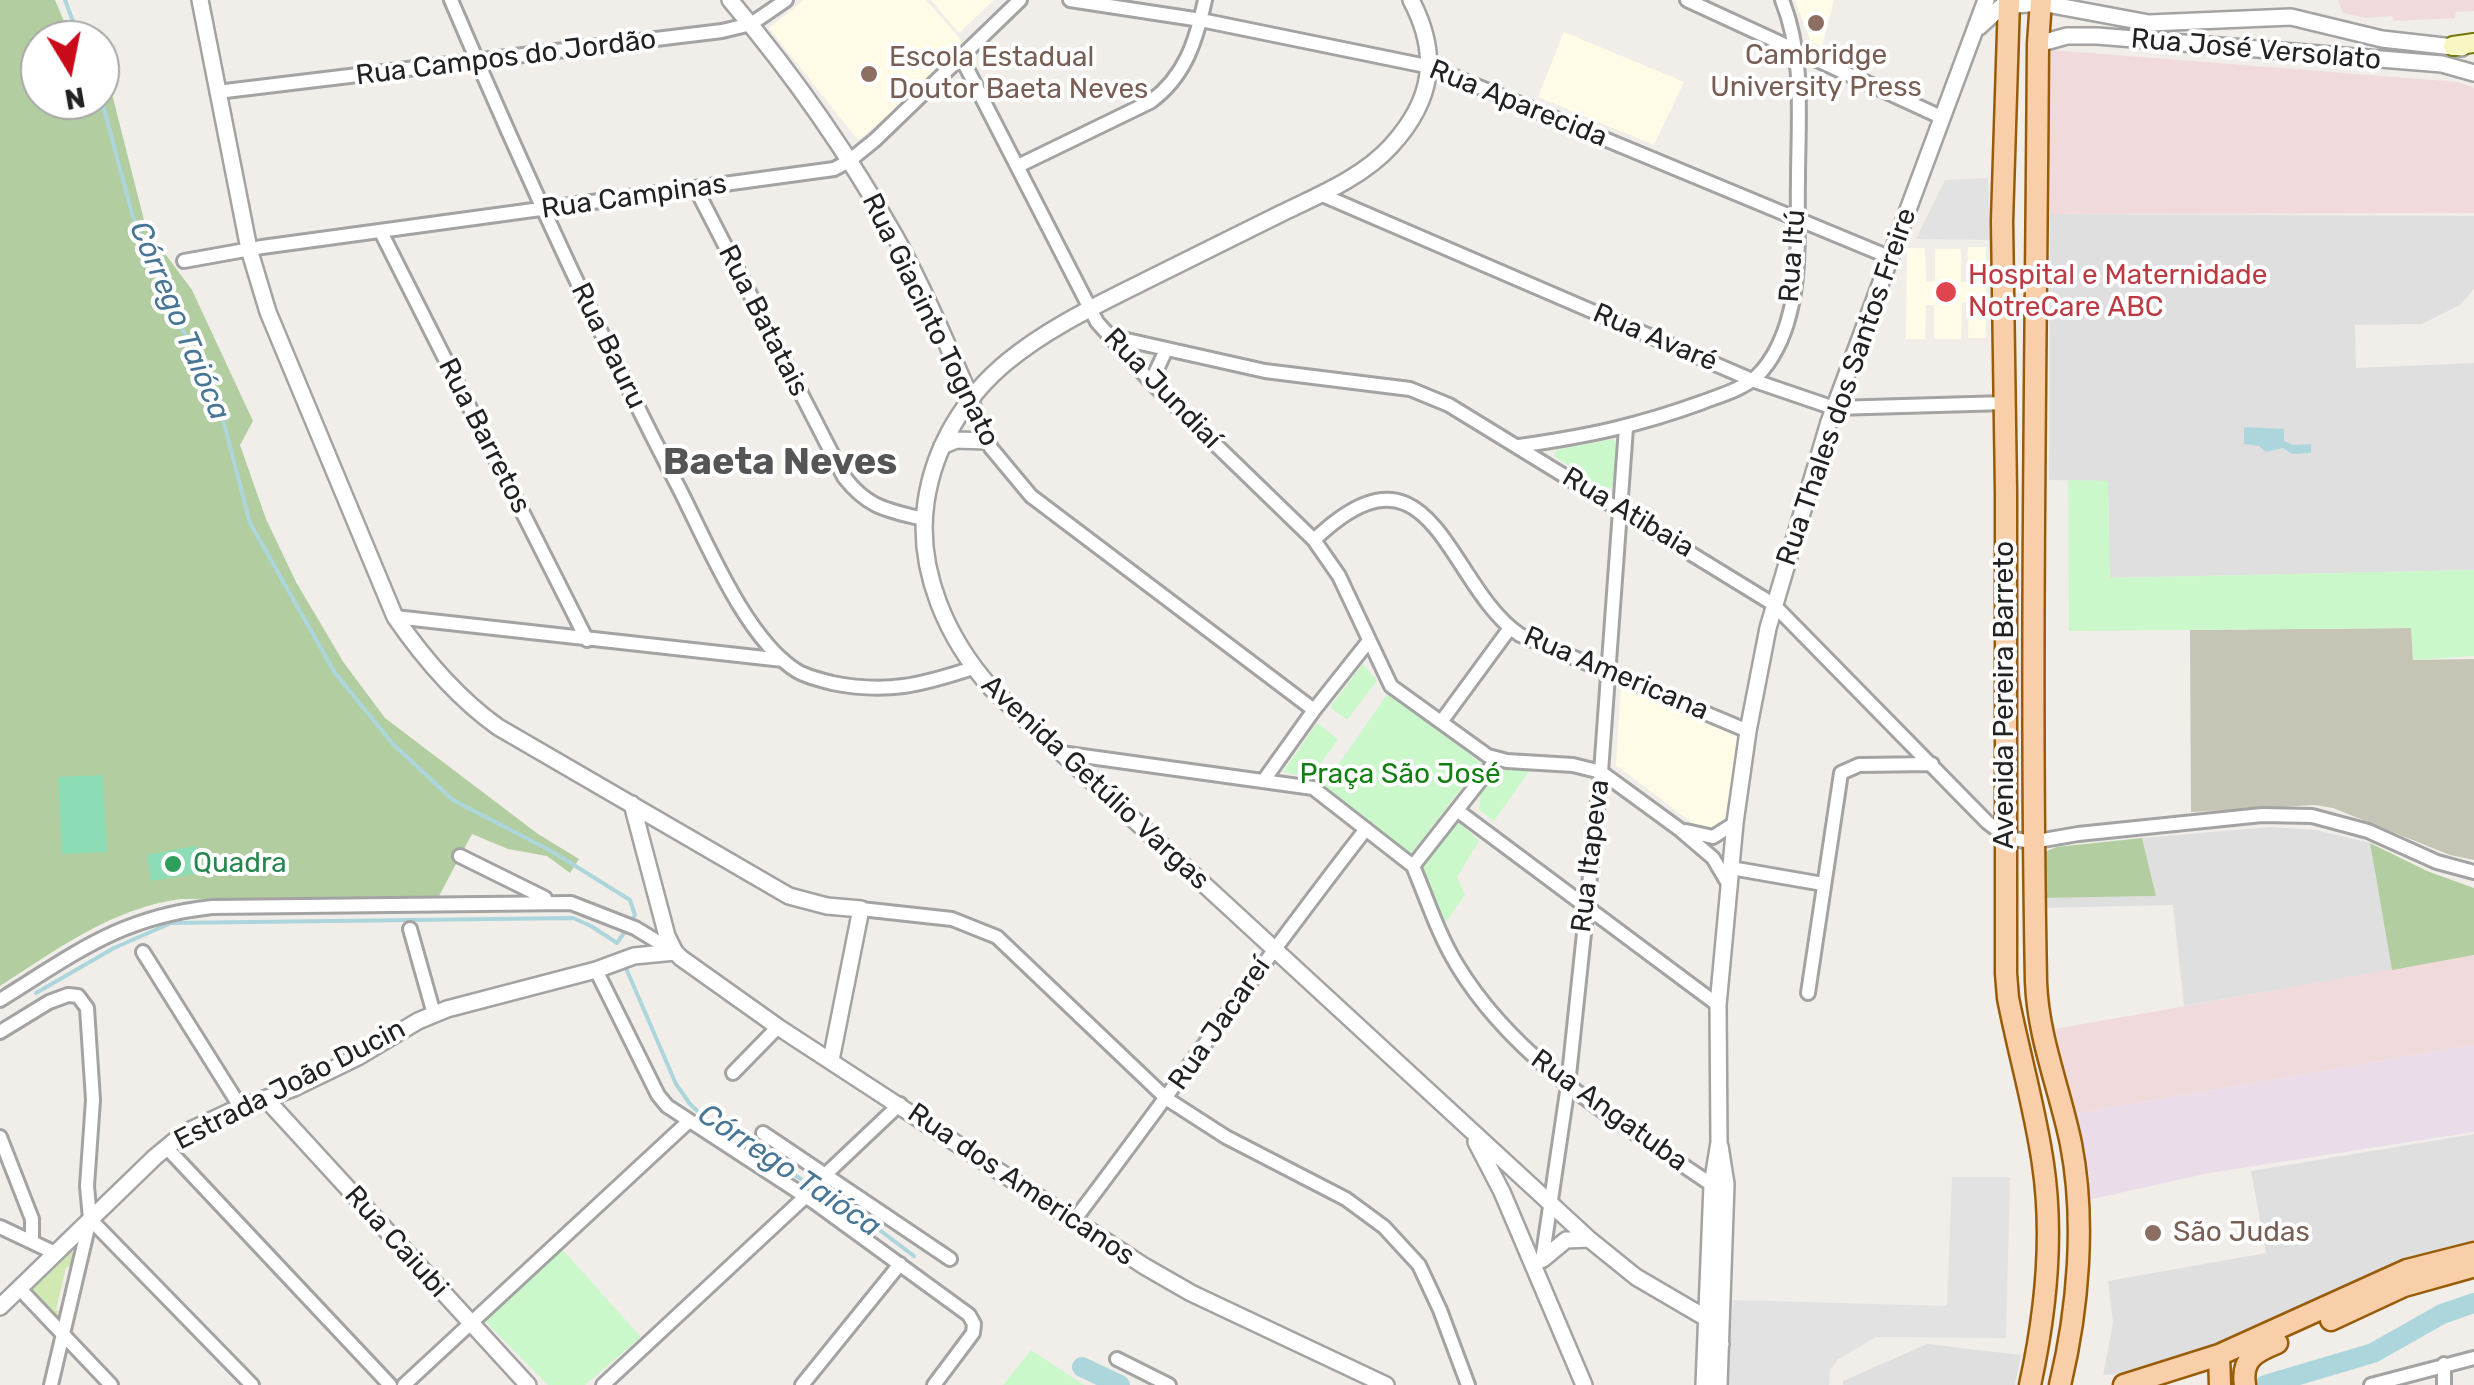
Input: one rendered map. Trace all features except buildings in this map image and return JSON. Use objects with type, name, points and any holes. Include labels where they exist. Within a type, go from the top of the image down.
[{"type":"main road","name":"Avenida Pereira Barreto","points":[[2008,2],[2002,176],[2008,998],[2040,1147],[2048,1223],[2044,1320],[2030,1385]]},
{"type":"main road","name":"Avenida Pereira Barreto","points":[[2041,2],[2032,842],[2039,1011],[2072,1147],[2078,1215],[2075,1282],[2061,1380]]},
{"type":"main road","points":[[2454,46],[2474,47]]},
{"type":"main road","points":[[2124,1385],[2218,1354],[2407,1270],[2474,1253]]},
{"type":"main road","points":[[2245,1381],[2247,1361],[2262,1349],[2404,1286],[2474,1267]]},
{"type":"main road","points":[[2218,1354],[2220,1384]]},
{"type":"main road","points":[[2061,1380],[2082,1385]]},
{"type":"street","points":[[200,0],[249,249],[268,312],[395,616],[428,662],[476,712],[789,896],[828,906],[952,919],[997,937],[1166,1099],[1226,1137],[1346,1199],[1403,1243],[1419,1265],[1440,1310],[1468,1385]]},
{"type":"street","name":"Rua Bauru","points":[[450,0],[542,210],[730,588],[760,634],[799,672],[821,680],[883,690],[918,686],[973,668]]},
{"type":"street","name":"Rua Giacinto Tognato","points":[[730,0],[849,162],[898,242],[988,440],[1008,472],[1031,496],[1314,710]]},
{"type":"street","name":"Rua Campos do Jordão","points":[[217,92],[722,31],[751,24],[786,0]]},
{"type":"street","name":"Rua Campinas","points":[[184,261],[818,173],[849,162],[1020,0]]},
{"type":"street","name":"Rua Aparecida","points":[[1070,0],[1103,2],[1200,20],[1431,67],[1889,258]]},
{"type":"street","points":[[1018,166],[1166,91],[1181,74],[1205,0]]},
{"type":"street","points":[[1410,0],[1431,67]]},
{"type":"street","points":[[1687,0],[1941,118]]},
{"type":"street","name":"Rua Itú","points":[[1752,380],[1769,360],[1789,318],[1794,296],[1797,52],[1782,0]]},
{"type":"street","name":"Rua Thales dos Santos Freire","points":[[1719,1385],[1718,1004],[1748,731],[1773,604],[1834,408],[1986,0]]},
{"type":"street","points":[[1973,34],[2008,2]]},
{"type":"street","name":"Rua José Versolato","points":[[2008,2],[2041,2],[2132,22],[2291,16],[2392,41],[2454,46]]},
{"type":"street","points":[[2203,47],[2201,35],[2205,31],[2257,17]]},
{"type":"street","points":[[2329,50],[2330,25]]},
{"type":"street","name":"Rua José Versolato","points":[[2038,44],[2053,38],[2082,36],[2262,51],[2329,50],[2442,64],[2474,73]]},
{"type":"street","name":"Rua Jundiaí","points":[[960,57],[1089,309],[1150,382],[1314,540],[1339,576],[1368,642]]},
{"type":"street","name":"Avenida Getúlio Vargas","points":[[1431,67],[1413,118],[1390,147],[1364,170],[1044,334],[970,397],[942,446],[930,478],[923,519],[928,570],[954,640],[973,668],[1061,753],[1589,1239],[1636,1276],[1706,1318]]},
{"type":"street","name":"Rua Batatais","points":[[696,189],[844,477],[869,503],[923,519]]},
{"type":"street","name":"Rua Avaré","points":[[1320,194],[1752,380],[1834,408],[2006,403]]},
{"type":"street","name":"Rua Barretos","points":[[382,232],[587,640]]},
{"type":"street","name":"Rua Atibaia","points":[[1109,336],[1265,371],[1410,388],[1449,405],[1773,604],[2004,836]]},
{"type":"street","points":[[1150,382],[1166,350]]},
{"type":"street","points":[[1519,446],[1626,428],[1752,380]]},
{"type":"street","name":"Rua Itapeva","points":[[1540,1282],[1568,1085],[1601,772],[1626,428]]},
{"type":"street","points":[[942,446],[956,440],[988,440]]},
{"type":"street","name":"Rua Americana","points":[[1314,540],[1359,504],[1384,501],[1409,506],[1434,523],[1494,613],[1510,628],[1542,646],[1748,731]]},
{"type":"street","points":[[395,616],[784,660]]},
{"type":"street","points":[[1441,722],[1510,628]]},
{"type":"street","points":[[1264,780],[1368,642],[1391,686],[1497,759],[1573,765],[1601,772],[1679,829],[1730,876],[1823,884]]},
{"type":"street","points":[[1061,753],[1313,788],[1414,866],[1497,759]]},
{"type":"street","points":[[1808,993],[1838,781],[1844,770],[1859,764],[1932,764]]},
{"type":"street","points":[[632,804],[660,912],[675,952]]},
{"type":"street","points":[[1458,811],[1718,1004]]},
{"type":"street","points":[[2004,836],[2032,842],[2262,815],[2312,816],[2368,831],[2437,862],[2474,872]]},
{"type":"street","points":[[2032,819],[2049,829],[2078,834]]},
{"type":"street","points":[[1679,829],[1713,837],[1736,823]]},
{"type":"street","name":"Rua Jacareí","points":[[1075,1220],[1366,829]]},
{"type":"street","points":[[460,856],[552,901]]},
{"type":"street","name":"Rua Angatuba","points":[[1414,866],[1448,950],[1477,995],[1527,1052],[1568,1085],[1719,1185]]},
{"type":"street","points":[[0,1000],[94,941],[131,923],[170,911],[212,907],[552,901],[582,906],[630,925],[675,952]]},
{"type":"street","points":[[831,1060],[862,909]]},
{"type":"street","points":[[653,937],[660,912]]},
{"type":"street","points":[[410,928],[434,1014]]},
{"type":"street","name":"Estrada João Ducin","points":[[627,958],[653,937]]},
{"type":"street","points":[[143,952],[241,1108]]},
{"type":"street","name":"Rua dos Americanos","points":[[675,952],[778,1027],[1191,1293],[1386,1385]]},
{"type":"street","name":"Estrada João Ducin","points":[[0,1307],[166,1147],[200,1125],[358,1057],[434,1014],[627,958],[675,952]]},
{"type":"street","points":[[596,970],[658,1095],[688,1122],[805,1197],[964,1310],[974,1329],[934,1385]]},
{"type":"street","points":[[0,1032],[60,997],[78,996],[87,1008],[93,1100],[90,1220],[52,1385]]},
{"type":"street","points":[[733,1073],[778,1027]]},
{"type":"street","name":"Rua Caiubi","points":[[266,1098],[528,1385]]},
{"type":"street","points":[[825,1175],[900,1104]]},
{"type":"street","points":[[404,1385],[688,1122]]},
{"type":"street","points":[[1470,1131],[1502,1192],[1584,1385]]},
{"type":"street","points":[[763,1133],[950,1259]]},
{"type":"street","points":[[0,1137],[32,1219],[32,1242]]},
{"type":"street","points":[[166,1147],[390,1385]]},
{"type":"street","name":"Rua Thales dos Santos Freire","points":[[1704,1385],[1706,1318],[1719,1185]]},
{"type":"street","points":[[604,1385],[805,1197]]},
{"type":"street","points":[[90,1220],[252,1385]]},
{"type":"street","points":[[0,1227],[56,1254]]},
{"type":"street","points":[[1543,1259],[1566,1240],[1589,1239]]},
{"type":"street","points":[[802,1385],[900,1264]]},
{"type":"street","points":[[20,1288],[111,1385]]},
{"type":"street","points":[[1706,1318],[1720,1344]]},
{"type":"street","points":[[2371,1385],[2474,1358]]},
{"type":"street","points":[[1117,1359],[1169,1385]]},
{"type":"street","points":[[2444,1364],[2444,1385]]},
{"type":"shaded area","name":"Escola Estadual Doutor Baeta Neves","points":[[804,0],[926,0],[963,42],[901,105],[858,140],[769,28]]},
{"type":"shaded area","points":[[931,0],[994,0],[959,33]]},
{"type":"shaded area","name":"Cambridge University Press","points":[[1795,0],[1834,0],[1822,47],[1811,42]]},
{"type":"shaded area","points":[[2338,0],[2474,0],[2474,11],[2456,12],[2455,18],[2394,21],[2392,16],[2365,18],[2343,13]]},
{"type":"shaded area","points":[[1564,32],[1684,82],[1654,145],[1538,97]]},
{"type":"shaded area","points":[[2052,50],[2458,82],[2474,88],[2474,213],[2050,214],[2046,61]]},
{"type":"shaded area","points":[[1988,178],[1990,240],[1916,239],[1945,180]]},
{"type":"shaded area","points":[[2050,214],[2474,216],[2474,289],[2460,305],[2422,324],[2355,325],[2356,368],[2474,363],[2474,570],[2109,578],[2108,481],[2049,480]]},
{"type":"shaded area","name":"Hospital e Maternidade NotreCare ABC","points":[[1968,247],[1986,247],[1986,338],[1968,338],[1969,303],[1962,302],[1961,339],[1934,339],[1934,305],[1926,305],[1925,339],[1906,339],[1907,248],[1925,248],[1926,282],[1935,281],[1935,249],[1961,249],[1961,282],[1967,282]]},
{"type":"shaded area","points":[[2412,628],[2413,660],[2474,659],[2474,860],[2450,855],[2333,808],[2315,805],[2191,812],[2190,630]]},
{"type":"shaded area","points":[[1621,683],[1739,737],[1724,823],[1706,833],[1616,765]]},
{"type":"shaded area","points":[[2271,827],[2316,830],[2370,843],[2392,970],[2184,1006],[2173,905],[2043,908],[2042,898],[2156,896],[2142,838]]},
{"type":"shaded area","points":[[2474,955],[2474,1045],[2073,1114],[2055,1029]]},
{"type":"shaded area","points":[[2474,1045],[2474,1132],[2209,1173],[2088,1200],[2073,1114]]},
{"type":"shaded area","points":[[2474,1134],[2474,1244],[2404,1261],[2255,1330],[2123,1374],[2103,1375],[2113,1323],[2108,1281],[2266,1253],[2251,1171]]},
{"type":"shaded area","points":[[1952,1177],[2010,1177],[2006,1338],[1876,1337],[1837,1360],[1830,1370],[1829,1385],[1727,1385],[1733,1300],[1947,1306]]},
{"type":"shaded area","points":[[1927,1344],[2021,1355],[2015,1385],[1843,1385],[1843,1381]]},
{"type":"green space","points":[[0,0],[55,0],[63,20],[20,20],[20,120],[119,120],[146,228],[192,290],[253,421],[240,445],[266,519],[296,582],[344,663],[385,718],[538,834],[579,859],[570,873],[547,856],[508,849],[472,834],[438,898],[181,899],[156,904],[86,932],[0,986]]},
{"type":"green space","points":[[1613,439],[1617,444],[1614,486],[1606,491],[1554,456],[1557,450]]},
{"type":"green space","points":[[2068,480],[2108,481],[2110,578],[2474,570],[2474,656],[2413,660],[2411,628],[2069,631]]},
{"type":"green space","points":[[1363,664],[1377,681],[1347,720],[1330,707]]},
{"type":"green space","name":"Praça São José","points":[[1388,693],[1481,763],[1410,855],[1322,788]]},
{"type":"green space","points":[[1317,723],[1338,739],[1311,778],[1283,772]]},
{"type":"green space","points":[[1494,769],[1529,771],[1494,821],[1479,810],[1482,785]]},
{"type":"green space","points":[[103,775],[107,852],[62,854],[58,777]]},
{"type":"green space","points":[[1457,820],[1479,841],[1457,877],[1465,895],[1443,926],[1420,866]]},
{"type":"green space","points":[[2142,838],[2156,896],[2042,898],[2043,853],[2056,847]]},
{"type":"green space","points":[[2370,843],[2427,871],[2474,888],[2474,955],[2392,970]]},
{"type":"green space","name":"Quadra","points":[[196,846],[200,873],[151,881],[147,855]]},
{"type":"green space","points":[[561,1248],[641,1337],[585,1385],[548,1385],[484,1320]]},
{"type":"green space","points":[[70,1250],[74,1253],[71,1267],[66,1267],[56,1310],[60,1312],[55,1317],[33,1293],[33,1287]]},
{"type":"green space","points":[[1031,1350],[1084,1385],[1003,1385]]},
{"type":"water","points":[[2244,427],[2284,429],[2284,441],[2311,444],[2311,453],[2292,454],[2283,448],[2266,452],[2259,446],[2244,444]]},
{"type":"waterway","name":"Córrego Taióca","points":[[65,0],[72,20]]},
{"type":"waterway","name":"Córrego Taióca","points":[[107,120],[133,217],[171,307],[217,397],[250,523],[335,673],[393,744],[453,800],[553,852],[630,900],[635,915],[631,921]]},
{"type":"waterway","points":[[36,993],[114,948],[171,923],[573,918],[617,943]]},
{"type":"waterway","name":"Córrego Taióca","points":[[617,943],[626,930]]},
{"type":"waterway","name":"Córrego Taióca","points":[[625,966],[676,1084],[690,1104],[712,1125],[857,1213],[914,1256]]},
{"type":"waterway","name":"Córrego Taióca","points":[[2265,1385],[2373,1353],[2442,1314],[2474,1303]]},
{"type":"waterway","name":"Córrego Taióca","points":[[1082,1367],[1120,1385]]},
{"type":"place","name":"Cambridge University Press","points":[[1816,23]]},
{"type":"place","name":"Escola Estadual Doutor Baeta Neves","points":[[869,74]]},
{"type":"place","name":"Hospital e Maternidade NotreCare ABC","points":[[1946,292]]},
{"type":"place","name":"Quadra","points":[[173,864]]},
{"type":"place","name":"São Judas","points":[[2153,1233]]},
{"type":"district","name":"Baeta Neves","points":[[780,463]]}]
